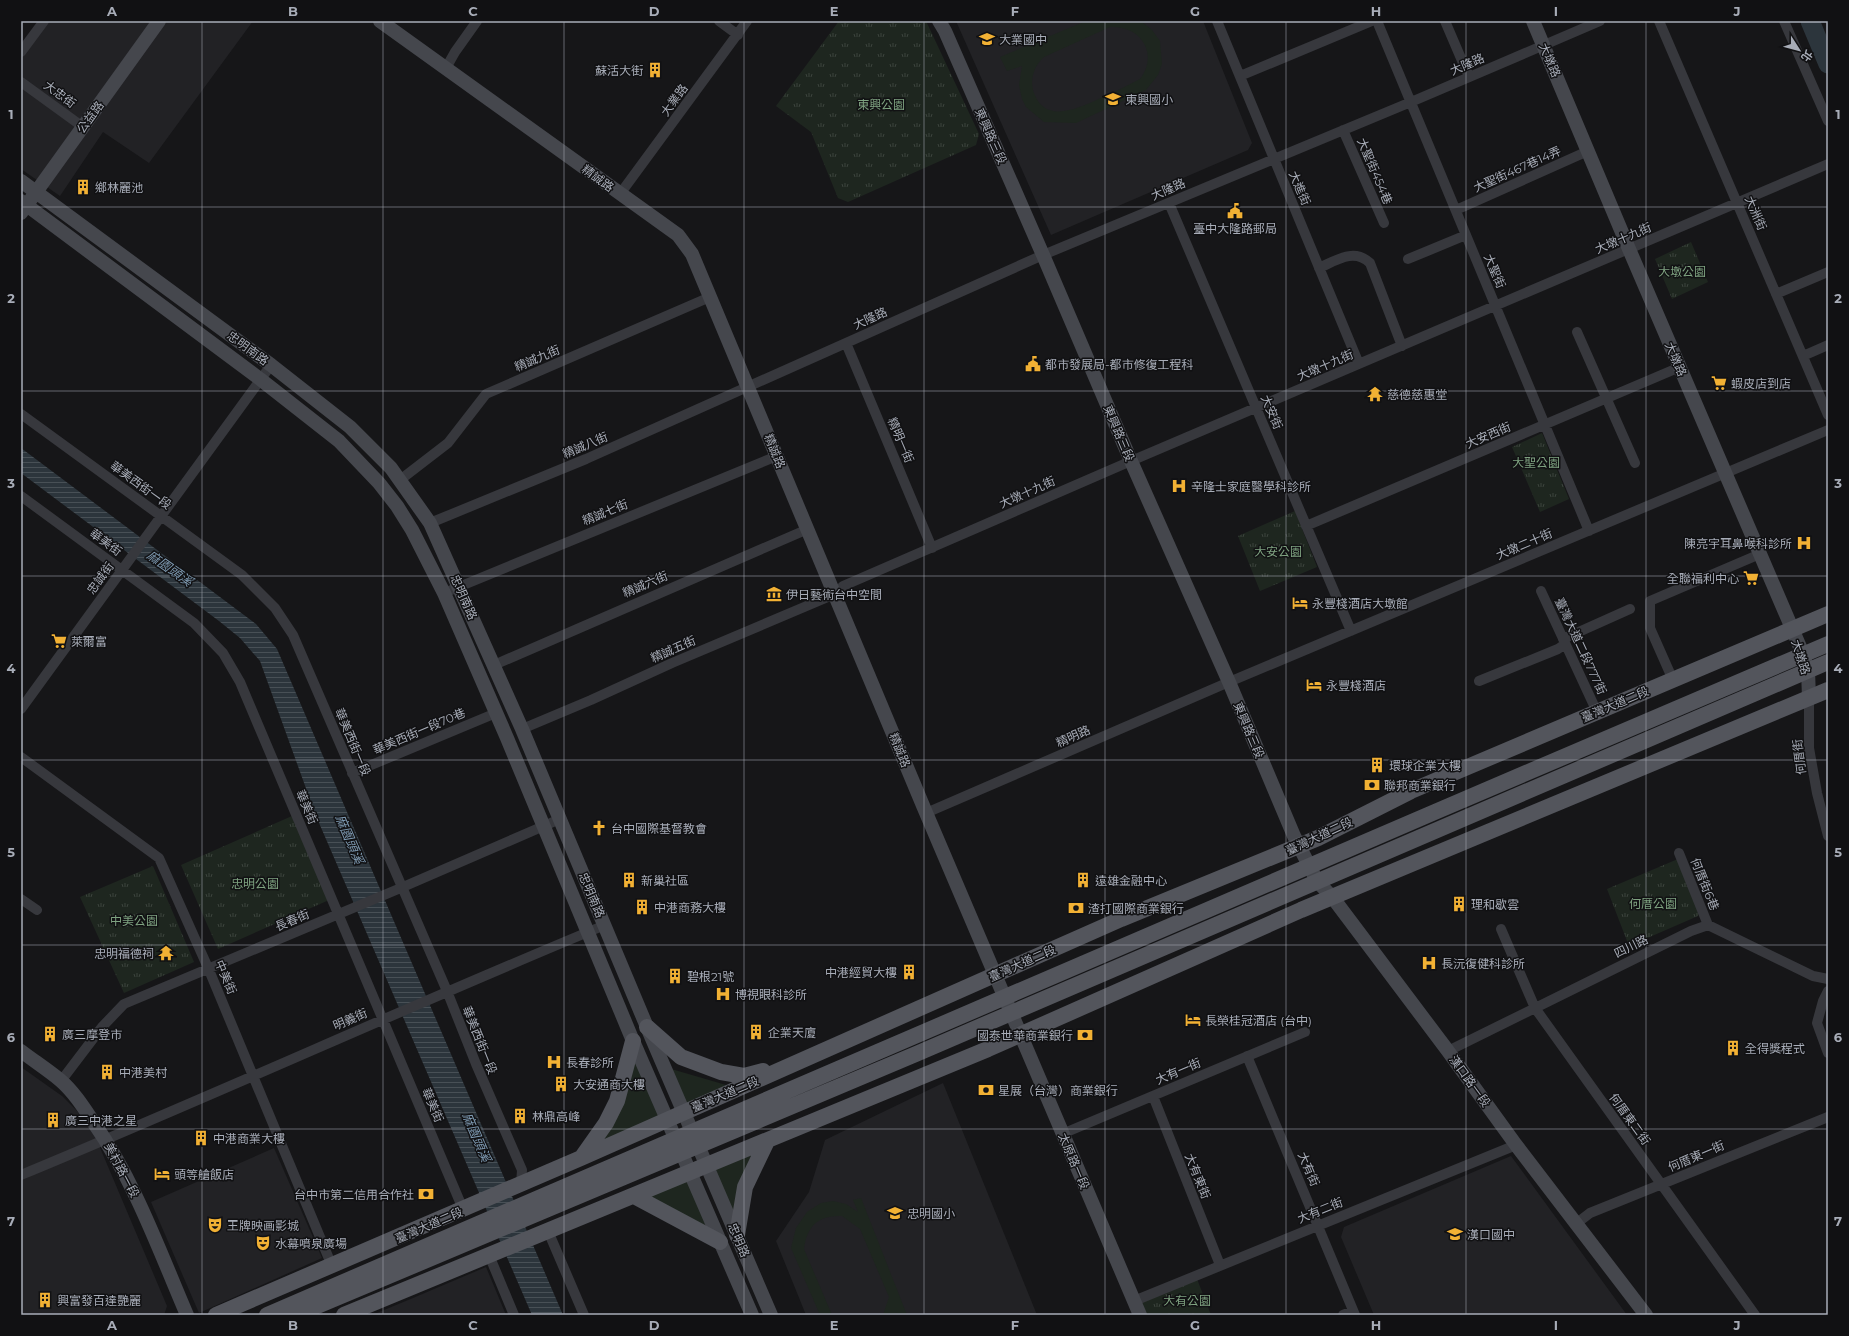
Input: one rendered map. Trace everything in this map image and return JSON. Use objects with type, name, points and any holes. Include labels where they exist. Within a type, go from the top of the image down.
[{"type":"main road","name":"臺灣大道二段","points":[[216,1315],[801,1062],[1121,919],[1318,838],[1411,791],[1828,614]]},
{"type":"main road","name":"臺灣大道二段","points":[[1008,1006],[1308,866],[1828,644]]},
{"type":"main road","name":"臺灣大道二段","points":[[267,1315],[476,1232],[1008,1006],[1317,881],[1828,662]]},
{"type":"main road","points":[[350,1314],[634,1196],[707,1164],[767,1141],[1020,1034],[1301,910],[1333,898],[1828,690]]},
{"type":"main road","points":[[647,1027],[681,1057],[721,1072],[744,1076],[801,1062]]},
{"type":"main road","points":[[581,1158],[606,1123],[617,1101],[633,1041]]},
{"type":"main road","points":[[737,1235],[745,1187],[767,1141]]},
{"type":"main road","points":[[634,1196],[720,1242]]},
{"type":"main road","name":"臺灣大道二段","points":[[296,1315],[476,1232]]},
{"type":"street","points":[[21,52],[44,21]]},
{"type":"street","name":"公益路","points":[[23,206],[37,192],[159,21]]},
{"type":"street","name":"精誠路","points":[[380,21],[678,235],[686,244],[692,254],[1008,1006]]},
{"type":"street","points":[[446,68],[455,52],[477,21]]},
{"type":"street","points":[[719,21],[738,34]]},
{"type":"street","name":"大業路","points":[[620,194],[747,21]]},
{"type":"street","name":"東興路三段","points":[[939,21],[950,40],[1131,461],[1229,682],[1298,846]]},
{"type":"street","name":"大進街","points":[[1217,21],[1359,364]]},
{"type":"street","points":[[1240,76],[1372,21]]},
{"type":"street","name":"大聖街","points":[[1377,21],[1589,531]]},
{"type":"street","points":[[1445,21],[1469,77]]},
{"type":"street","name":"大墩路","points":[[1533,21],[1803,654],[1808,670],[1810,698]]},
{"type":"street","name":"大隆路","points":[[748,387],[1043,255],[1411,102],[1600,21]]},
{"type":"street","name":"大洲街","points":[[1659,21],[1828,415]]},
{"type":"street","points":[[1784,21],[1828,121]]},
{"type":"street","name":"大忠街","points":[[21,82],[83,127]]},
{"type":"street","name":"大聖街454巷","points":[[1343,130],[1384,223]]},
{"type":"street","name":"大聖街467巷14弄","points":[[1456,210],[1588,151]]},
{"type":"street","name":"大墩十九街","points":[[835,594],[843,586],[1131,461],[1828,164]]},
{"type":"street","name":"忠明南路","points":[[21,181],[271,365],[350,426],[400,480],[430,524],[459,586],[522,729],[647,1027],[707,1164]]},
{"type":"street","name":"大安街","points":[[1169,203],[1351,631]]},
{"type":"street","name":"忠明南路","points":[[23,206],[260,379],[339,441],[380,483],[397,506],[412,530],[444,593],[496,713],[633,1041],[691,1172]]},
{"type":"street","points":[[1408,259],[1466,235]]},
{"type":"street","points":[[1319,268],[1348,256],[1357,255],[1370,263],[1402,346]]},
{"type":"street","points":[[1776,294],[1828,272]]},
{"type":"street","name":"精誠九街","points":[[400,480],[448,443],[486,394],[710,297]]},
{"type":"street","points":[[1577,332],[1635,463]]},
{"type":"street","name":"精明一街","points":[[846,343],[932,548]]},
{"type":"street","points":[[1803,356],[1828,345]]},
{"type":"street","name":"忠誠街","points":[[21,709],[271,365]]},
{"type":"street","name":"大安西街","points":[[1306,526],[1545,426],[1680,367]]},
{"type":"street","name":"精誠八街","points":[[430,524],[586,459],[748,387]]},
{"type":"street","name":"華美西街一段","points":[[21,414],[158,520],[242,575],[275,608],[293,635],[352,773],[399,889],[447,991],[476,1064],[522,1170],[521,1184]]},
{"type":"street","name":"大墩二十街","points":[[1229,682],[1828,430]]},
{"type":"street","name":"精誠七街","points":[[444,593],[777,456]]},
{"type":"street","name":"華美街","points":[[21,496],[123,568],[194,623],[223,653],[240,682],[387,1017],[463,1209]]},
{"type":"street","name":"精誠六街","points":[[494,665],[808,529]]},
{"type":"street","points":[[1674,680],[1650,628],[1650,601],[1760,554]]},
{"type":"street","name":"臺灣大道二段777街","points":[[1540,591],[1597,712]]},
{"type":"street","name":"精誠五街","points":[[522,729],[835,594]]},
{"type":"street","points":[[1479,681],[1558,649],[1564,641],[1630,609]]},
{"type":"street","name":"精明路","points":[[926,813],[1229,682]]},
{"type":"street","name":"何厝街","points":[[1810,698],[1809,748],[1817,793],[1828,836]]},
{"type":"street","name":"華美西街一段70巷","points":[[352,773],[496,713]]},
{"type":"street","name":"中美街","points":[[21,757],[160,858],[209,970],[332,1266]]},
{"type":"street","name":"長春街","points":[[61,1081],[102,1027],[124,1004],[209,970],[560,819]]},
{"type":"street","name":"漢口路一段","points":[[1298,846],[1317,881],[1333,898],[1448,1051],[1516,1145],[1646,1315]]},
{"type":"street","name":"何厝街6巷","points":[[1679,853],[1708,925]]},
{"type":"street","points":[[21,899],[37,910]]},
{"type":"street","name":"明義街","points":[[21,1175],[106,1140],[435,996],[604,925]]},
{"type":"street","points":[[1708,925],[1813,976],[1828,980]]},
{"type":"street","name":"四川路","points":[[1448,1051],[1691,931],[1708,925]]},
{"type":"street","name":"何厝東二街","points":[[1501,929],[1535,1008],[1755,1315]]},
{"type":"street","points":[[1828,991],[1817,1023],[1828,1053]]},
{"type":"street","name":"太原路一段","points":[[1008,1006],[1140,1315]]},
{"type":"street","name":"大有一街","points":[[1062,1134],[1305,1032]]},
{"type":"street","name":"美村路一段","points":[[21,1051],[61,1081],[83,1107],[106,1140],[124,1171],[140,1204],[187,1315]]},
{"type":"street","name":"大有街","points":[[1247,1056],[1354,1313]]},
{"type":"street","name":"大有東街","points":[[1153,1096],[1220,1265]]},
{"type":"street","name":"何厝東一街","points":[[1577,1223],[1590,1213],[1828,1116]]},
{"type":"street","name":"大有二街","points":[[1134,1301],[1516,1145]]},
{"type":"street","name":"忠明路","points":[[707,1164],[770,1315]]},
{"type":"street","name":"忠明路","points":[[691,1172],[752,1315]]},
{"type":"street","points":[[548,1231],[584,1315]]},
{"type":"street","points":[[489,1255],[514,1315]]},
{"type":"street","points":[[1343,1315],[1354,1313]]},
{"type":"shaded area","points":[[49,21],[253,21],[149,163],[103,132],[60,196],[21,169],[21,59]]},
{"type":"shaded area","name":"東興國小","points":[[956,21],[1203,21],[1252,143],[1248,150],[1051,235]]},
{"type":"shaded area","points":[[21,1067],[62,1096],[90,1124],[167,1306],[164,1315],[21,1315]]},
{"type":"shaded area","name":"忠明國小","points":[[943,1083],[1037,1315],[806,1315],[776,1241],[809,1192],[825,1140]]},
{"type":"shaded area","points":[[274,1148],[322,1258],[199,1313],[151,1202]]},
{"type":"shaded area","name":"漢口國中","points":[[1511,1156],[1627,1315],[1374,1315],[1341,1237],[1344,1227]]},
{"type":"shaded area","points":[[486,1267],[506,1315],[372,1315],[413,1298]]},
{"type":"green space","name":"東興公園","points":[[839,21],[926,21],[979,134],[976,145],[848,202],[838,198],[811,132],[776,106]]},
{"type":"green space","points":[[1086,21],[1141,21],[1152,30],[1160,41],[1162,64],[1158,75],[1146,90],[1076,123],[1044,122],[1026,107],[1022,99],[1019,85],[1022,66],[1007,71],[1000,57]],"holes":[[[1110,27],[1121,28],[1138,36],[1144,43],[1147,51],[1148,60],[1140,79],[1101,98],[1072,109],[1053,111],[1045,108],[1038,101],[1033,90],[1032,80],[1038,64],[1044,57]]]},
{"type":"green space","name":"大墩公園","points":[[1691,242],[1708,282],[1672,299],[1655,259]]},
{"type":"green space","name":"大聖公園","points":[[1542,433],[1569,499],[1540,512],[1512,447]]},
{"type":"green space","name":"大安公園","points":[[1295,511],[1317,567],[1260,591],[1238,536]]},
{"type":"green space","name":"忠明公園","points":[[292,816],[329,900],[218,949],[181,865]]},
{"type":"green space","name":"何厝公園","points":[[1678,859],[1699,913],[1698,916],[1629,946],[1607,889]]},
{"type":"green space","name":"中美公園","points":[[153,866],[194,962],[124,993],[80,897]]},
{"type":"green space","points":[[634,1051],[662,1118],[590,1151]]},
{"type":"green space","points":[[668,1068],[733,1087],[686,1107]]},
{"type":"green space","points":[[774,1142],[765,1156],[738,1226],[713,1166]]},
{"type":"green space","points":[[689,1179],[713,1234],[641,1196]]},
{"type":"green space","points":[[861,1198],[907,1315],[897,1315],[896,1312],[894,1315],[883,1315],[889,1297],[860,1229],[842,1216],[826,1218],[815,1224],[808,1234],[804,1249],[832,1315],[820,1315],[791,1248],[796,1228],[807,1212],[821,1203],[833,1201],[846,1204],[858,1212],[853,1200]]},
{"type":"green space","name":"大有公園","points":[[1197,1279],[1211,1315],[1145,1315],[1139,1303]]},
{"type":"water","name":"麻園頭溪","points":[[21,448],[256,624],[277,649],[563,1315],[532,1315],[316,816],[260,661],[240,638],[219,621],[21,473]]},
{"type":"waterway","points":[[1810,21],[1828,64]]},
{"type":"place","name":"大業國中","points":[[987,39]]},
{"type":"place","name":"蘇活大街","points":[[655,70]]},
{"type":"place","name":"東興國小","points":[[1113,99]]},
{"type":"place","name":"鄉林麗池","points":[[83,187]]},
{"type":"place","name":"臺中大隆路郵局","points":[[1235,211]]},
{"type":"place","name":"都市發展局-都市修復工程科","points":[[1033,364]]},
{"type":"place","name":"蝦皮店到店","points":[[1719,383]]},
{"type":"place","name":"慈德慈惠堂","points":[[1375,394]]},
{"type":"place","name":"辛隆士家庭醫學科診所","points":[[1179,486]]},
{"type":"place","name":"陳亮宇耳鼻喉科診所","points":[[1804,543]]},
{"type":"place","name":"全聯福利中心","points":[[1751,578]]},
{"type":"place","name":"伊日藝術台中空間","points":[[774,594]]},
{"type":"place","name":"永豐棧酒店大墩館","points":[[1300,603]]},
{"type":"place","name":"萊爾富","points":[[59,641]]},
{"type":"place","name":"永豐棧酒店","points":[[1314,685]]},
{"type":"place","name":"環球企業大樓","points":[[1377,765]]},
{"type":"place","name":"聯邦商業銀行","points":[[1372,785]]},
{"type":"place","name":"台中國際基督教會","points":[[599,828]]},
{"type":"place","name":"新巢社區","points":[[629,880]]},
{"type":"place","name":"遠雄金融中心","points":[[1083,880]]},
{"type":"place","name":"理和歇雲","points":[[1459,904]]},
{"type":"place","name":"中港商務大樓","points":[[642,907]]},
{"type":"place","name":"渣打國際商業銀行","points":[[1076,908]]},
{"type":"place","name":"忠明福德祠","points":[[166,953]]},
{"type":"place","name":"長沅復健科診所","points":[[1429,963]]},
{"type":"place","name":"中港經貿大樓","points":[[909,972]]},
{"type":"place","name":"碧根21號","points":[[675,976]]},
{"type":"place","name":"博視眼科診所","points":[[723,994]]},
{"type":"place","name":"長榮桂冠酒店 (台中)","points":[[1193,1020]]},
{"type":"place","name":"企業天廈","points":[[756,1032]]},
{"type":"place","name":"廣三摩登市","points":[[50,1034]]},
{"type":"place","name":"國泰世華商業銀行","points":[[1085,1035]]},
{"type":"place","name":"全得獎程式","points":[[1733,1048]]},
{"type":"place","name":"長春診所","points":[[554,1062]]},
{"type":"place","name":"中港美村","points":[[107,1072]]},
{"type":"place","name":"大安通商大樓","points":[[561,1084]]},
{"type":"place","name":"星展（台灣）商業銀行","points":[[986,1090]]},
{"type":"place","name":"林鼎高峰","points":[[520,1116]]},
{"type":"place","name":"廣三中港之星","points":[[53,1120]]},
{"type":"place","name":"中港商業大樓","points":[[201,1138]]},
{"type":"place","name":"頭等艙飯店","points":[[162,1174]]},
{"type":"place","name":"台中市第二信用合作社","points":[[426,1194]]},
{"type":"place","name":"忠明國小","points":[[895,1213]]},
{"type":"place","name":"王牌映画影城","points":[[215,1225]]},
{"type":"place","name":"漢口國中","points":[[1455,1234]]},
{"type":"place","name":"水幕噴泉廣場","points":[[263,1243]]},
{"type":"place","name":"興富發百達艷麗","points":[[45,1300]]}]
